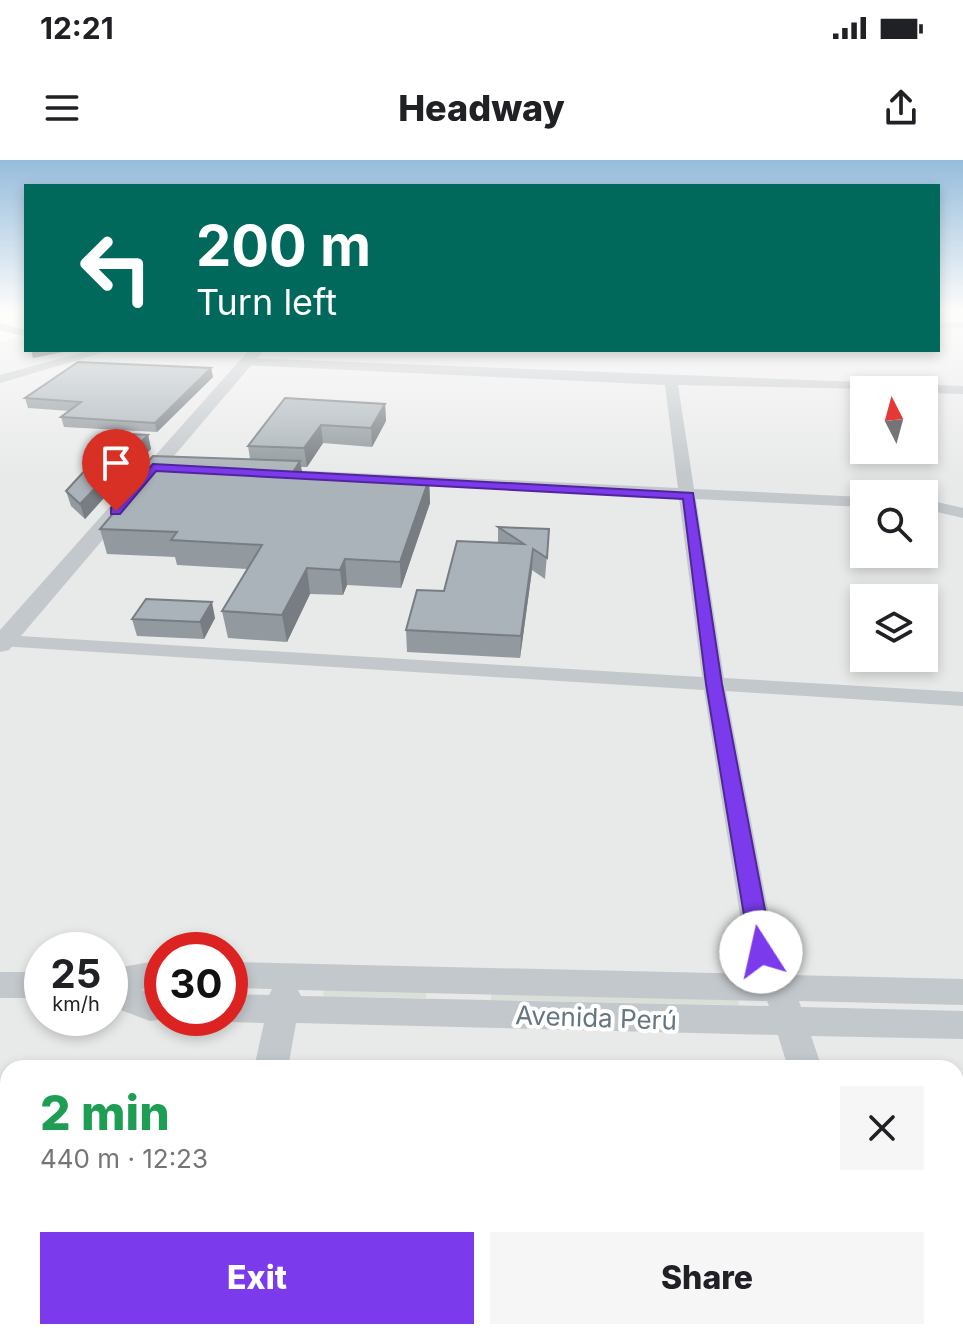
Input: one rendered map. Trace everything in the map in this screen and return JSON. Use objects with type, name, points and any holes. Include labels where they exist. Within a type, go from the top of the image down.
[{"type":"street","points":[[0,379],[52,365]]},
{"type":"street","points":[[2,643],[161,468],[244,365]]},
{"type":"street","points":[[445,365],[671,381],[963,390]]},
{"type":"street","points":[[0,387],[20,374]]},
{"type":"street","points":[[671,381],[714,684],[761,952],[778,986],[802,1060]]},
{"type":"street","points":[[246,473],[850,502]]},
{"type":"street","points":[[938,507],[963,513]]},
{"type":"street","points":[[2,643],[963,699]]},
{"type":"street","name":"Avenida Perú","points":[[248,976],[963,992]]},
{"type":"street","points":[[272,1060],[289,977]]},
{"type":"street","points":[[0,985],[24,985]]},
{"type":"street","name":"Avenida Perú","points":[[248,1008],[963,1025]]},
{"type":"shaded area","points":[[0,365],[963,365],[963,1060],[0,1060]]},
{"type":"shaded area","points":[[324,988],[427,989],[426,998],[323,997]]},
{"type":"shaded area","points":[[491,991],[737,996],[739,1005],[491,1000]]},
{"type":"building","points":[[73,365],[211,368],[155,423],[61,417],[81,402],[25,398]]},
{"type":"building","points":[[285,398],[385,404],[371,428],[321,425],[304,448],[248,446]]},
{"type":"building","points":[[109,433],[148,435],[120,463],[127,464],[108,485],[99,484],[80,504],[66,491],[100,454],[87,454]]},
{"type":"building","points":[[153,456],[300,461],[290,477],[429,479],[400,562],[345,559],[340,570],[307,568],[282,615],[222,611],[262,545],[171,540],[177,532],[100,529],[144,477],[134,477]]},
{"type":"building","points":[[498,527],[549,529],[547,558],[533,549],[521,636],[406,630],[417,590],[444,591],[457,541],[524,544]]},
{"type":"building","points":[[146,599],[212,602],[200,622],[132,619]]},
{"type":"route","points":[[116,511],[153,468],[689,496],[714,684],[761,952]]}]
